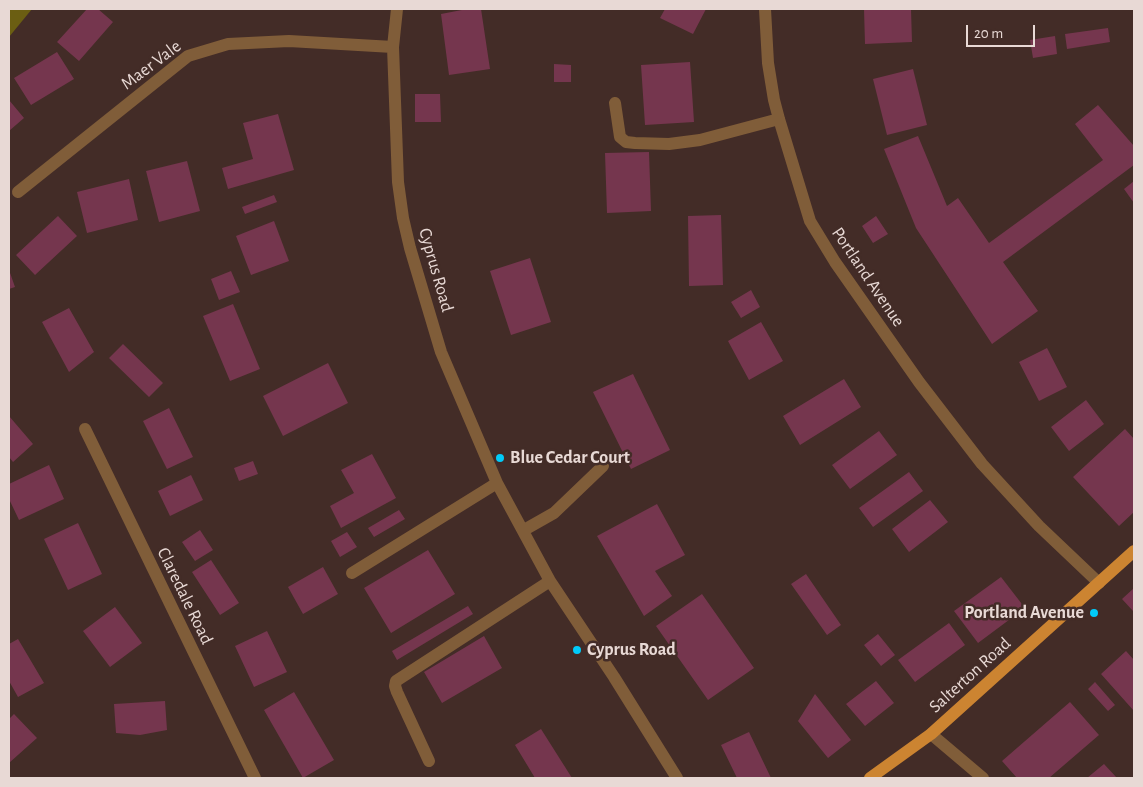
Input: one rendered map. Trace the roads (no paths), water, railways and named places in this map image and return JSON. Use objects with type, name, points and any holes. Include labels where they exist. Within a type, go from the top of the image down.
[{"type":"main road","name":"Salterton Road","points":[[870,778],[931,734],[1134,551]]},
{"type":"street","name":"Cyprus Road","points":[[397,9],[393,47],[398,182],[403,218],[410,248],[441,352],[498,482],[550,581],[614,677],[677,778]]},
{"type":"street","name":"Portland Avenue","points":[[765,9],[768,63],[778,119],[810,221],[835,262],[919,382],[982,464],[1039,526],[1098,584]]},
{"type":"street","name":"Maer Vale","points":[[18,192],[188,56],[228,44],[289,42],[393,47]]},
{"type":"street","points":[[615,103],[620,137],[626,142],[634,143],[669,144],[700,140],[778,119]]},
{"type":"street","name":"Claredale Road","points":[[85,429],[255,778]]},
{"type":"street","points":[[524,530],[554,514],[603,466]]},
{"type":"street","points":[[352,573],[498,482]]},
{"type":"street","points":[[429,761],[395,686],[396,681],[550,581]]},
{"type":"street","points":[[931,734],[983,778]]},
{"type":"place","name":"Blue Cedar Court","points":[[500,458]]},
{"type":"place","name":"Portland Avenue","points":[[1094,613]]},
{"type":"place","name":"Cyprus Road","points":[[577,650]]}]
